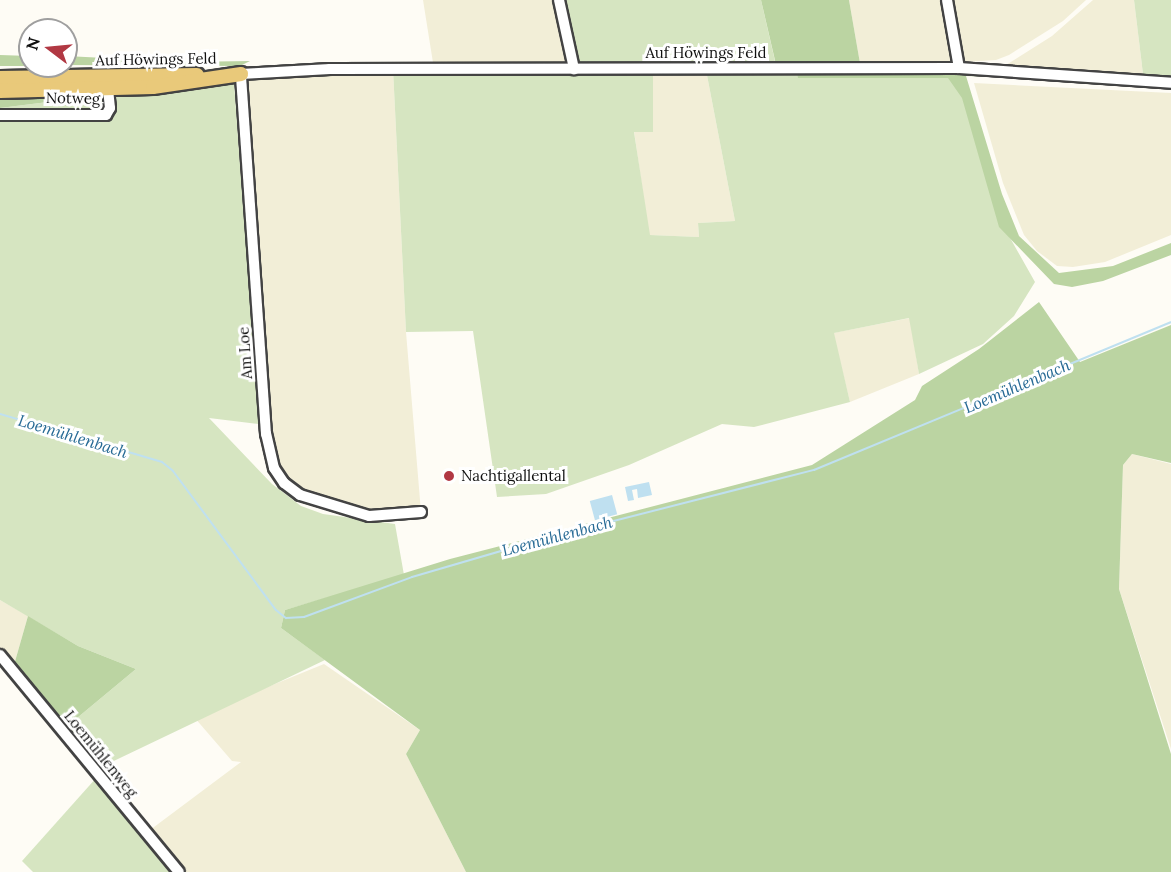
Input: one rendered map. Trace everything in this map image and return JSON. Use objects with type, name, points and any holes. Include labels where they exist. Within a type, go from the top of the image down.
[{"type":"main road","name":"Auf Höwings Feld","points":[[0,92],[241,74]]},
{"type":"main road","name":"Auf Höwings Feld","points":[[0,78],[107,83]]},
{"type":"street","points":[[559,0],[574,69]]},
{"type":"street","points":[[947,0],[959,68]]},
{"type":"street","name":"Auf Höwings Feld","points":[[241,74],[330,69],[959,68],[1171,83]]},
{"type":"street","name":"Am Loe","points":[[241,74],[266,434],[274,468],[284,483],[300,495],[369,516],[421,512]]},
{"type":"street","name":"Notweg","points":[[0,115],[106,115],[110,108],[107,83]]},
{"type":"street","name":"Loemühlenweg","points":[[0,655],[179,872]]},
{"type":"shaded area","points":[[423,0],[558,0],[574,69],[434,69]]},
{"type":"shaded area","points":[[849,0],[947,0],[959,68],[861,69]]},
{"type":"shaded area","points":[[952,0],[1086,0],[1063,21],[1009,55],[996,60],[965,62]]},
{"type":"shaded area","points":[[1093,0],[1134,0],[1143,74],[1006,65],[1052,36]]},
{"type":"shaded area","points":[[393,69],[406,332],[421,512],[369,516],[300,495],[274,468],[241,74]]},
{"type":"shaded area","points":[[653,69],[706,70],[735,221],[698,223],[699,237],[649,235],[634,131],[653,132]]},
{"type":"shaded area","points":[[974,83],[1171,93],[1171,235],[1105,262],[1073,267],[1057,266],[1037,251],[1024,235],[1003,183]]},
{"type":"shaded area","points":[[910,318],[919,374],[850,402],[833,333]]},
{"type":"shaded area","points":[[1132,454],[1171,464],[1171,749],[1119,589],[1123,465]]},
{"type":"shaded area","points":[[0,600],[28,616],[14,665],[0,651]]},
{"type":"shaded area","points":[[324,664],[420,730],[406,754],[466,872],[179,872],[146,833],[241,762],[232,761],[194,717]]},
{"type":"green space","points":[[559,0],[761,0],[777,70],[959,68],[1009,236],[1035,282],[1014,316],[983,344],[919,374],[909,318],[834,333],[850,402],[754,427],[722,424],[629,465],[546,494],[497,497],[473,331],[406,332],[393,69],[574,69]],"holes":[[[653,69],[706,70],[735,221],[698,223],[699,237],[650,235],[634,132],[653,132]]]},
{"type":"green space","points":[[761,0],[849,0],[861,69],[864,64],[1055,79],[966,76],[1002,194],[1019,236],[1059,273],[1113,266],[1171,243],[1171,255],[1103,281],[1072,287],[1054,284],[999,227],[962,98],[948,78],[798,78],[797,72],[777,69]]},
{"type":"green space","points":[[1134,0],[1171,0],[1171,76],[1143,74]]},
{"type":"green space","points":[[0,55],[18,56],[18,66],[0,66]]},
{"type":"green space","points":[[78,57],[183,62],[250,61],[240,66],[78,65]]},
{"type":"green space","points":[[234,82],[259,424],[209,418],[272,484],[301,506],[323,514],[395,524],[404,575],[285,610],[281,628],[325,660],[97,769],[65,728],[136,669],[78,646],[0,600],[0,108],[56,101],[68,106],[61,96]]},
{"type":"green space","points":[[61,96],[69,107],[56,101],[0,108],[0,98]]},
{"type":"green space","points":[[1039,302],[1080,362],[1171,325],[1171,463],[1132,454],[1123,465],[1119,589],[1171,754],[1171,872],[466,872],[406,754],[420,730],[281,628],[285,610],[450,559],[812,465],[915,400],[922,386],[979,349]]},
{"type":"green space","points":[[28,616],[78,646],[136,669],[65,728],[14,665]]},
{"type":"green space","points":[[97,777],[176,872],[33,872],[22,861]]},
{"type":"water","points":[[649,482],[652,495],[638,498],[637,489],[632,490],[634,500],[628,501],[625,487]]},
{"type":"water","points":[[612,495],[617,514],[595,520],[590,501]]},
{"type":"waterway","name":"Loemühlenbach","points":[[0,414],[162,462],[173,471],[276,610],[286,618],[304,617],[412,577],[535,541],[814,470],[1171,322]]},
{"type":"place","name":"Nachtigallental","points":[[449,476]]}]
